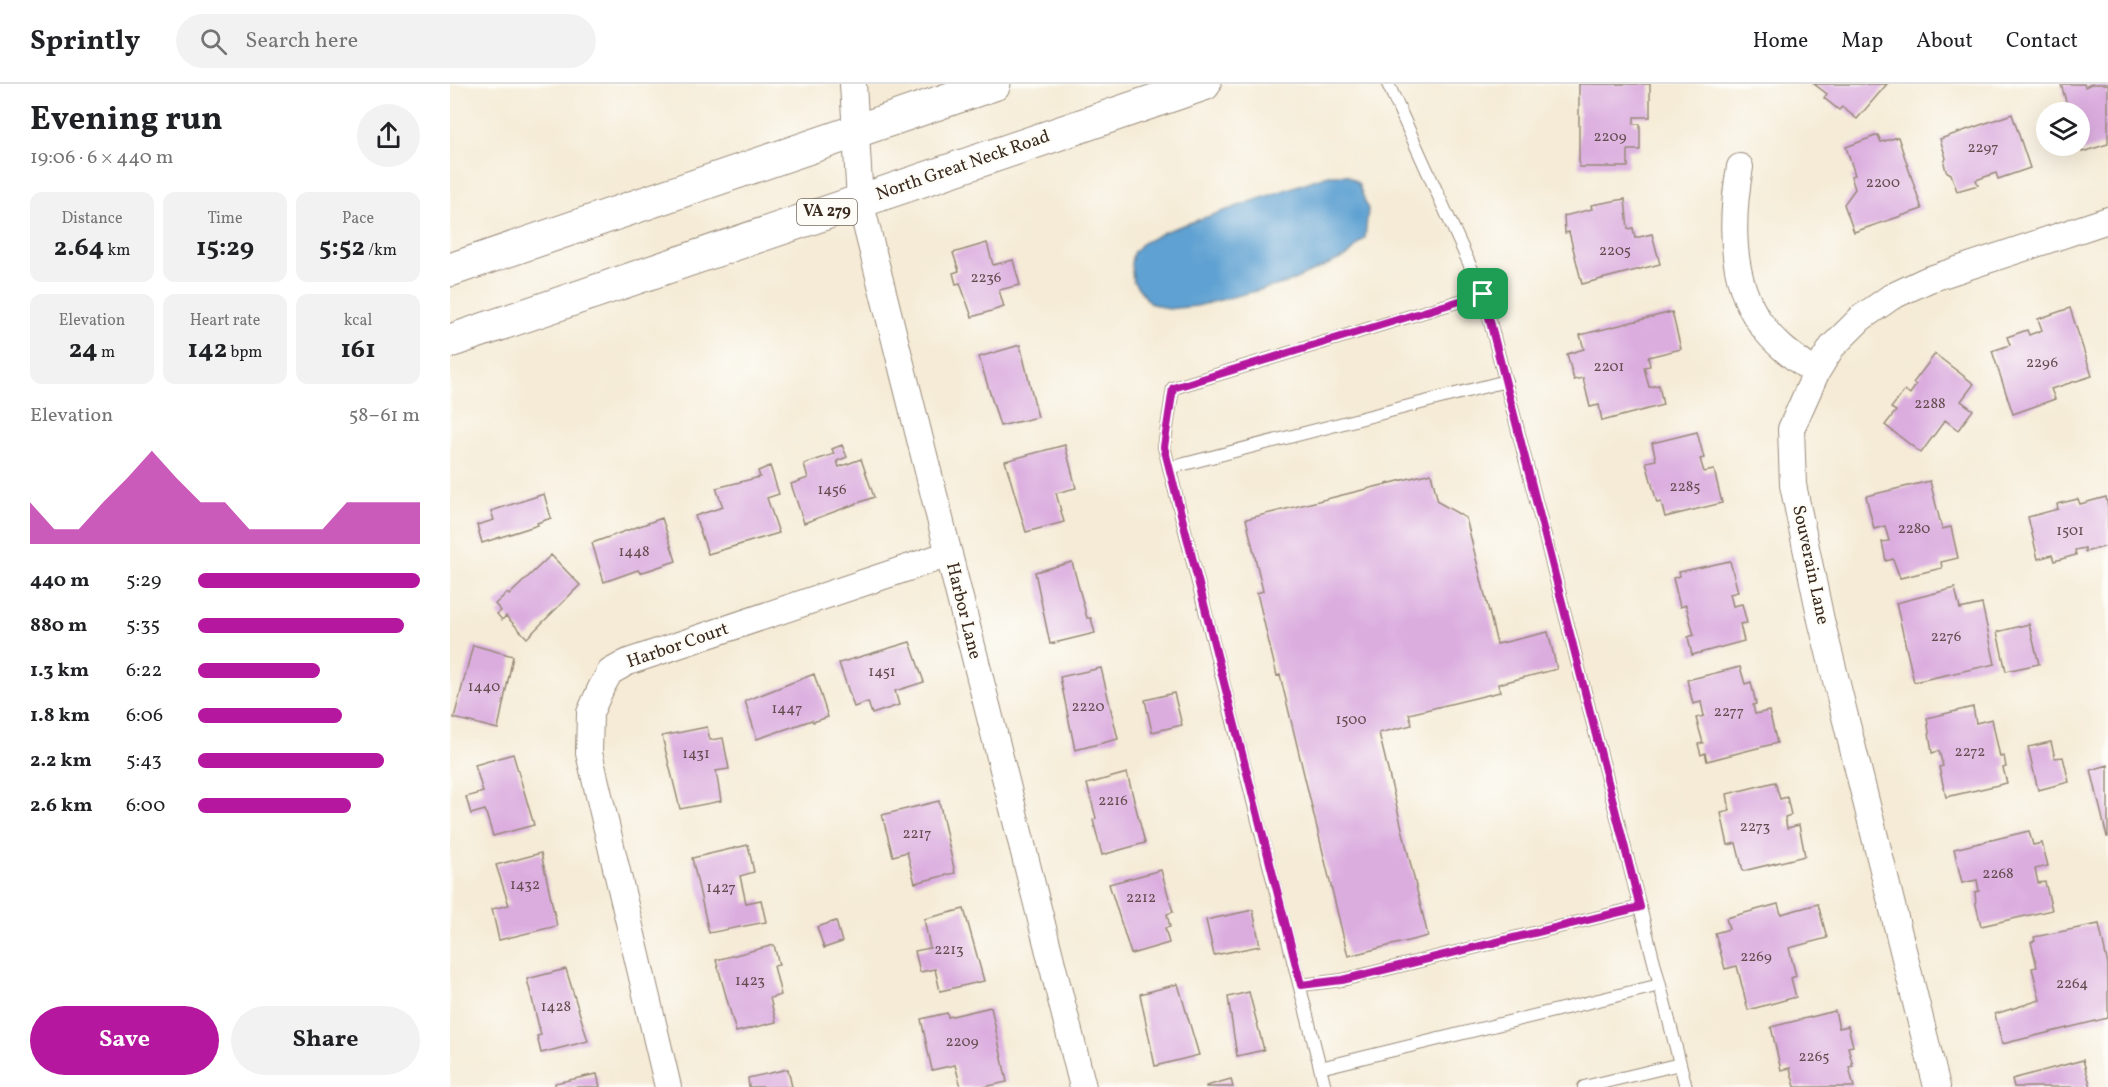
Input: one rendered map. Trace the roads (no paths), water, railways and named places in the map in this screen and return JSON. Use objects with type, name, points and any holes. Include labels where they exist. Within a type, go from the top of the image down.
[{"type":"main road","points":[[450,270],[994,84]]},
{"type":"main road","name":"North Great Neck Road","points":[[450,341],[1204,84]]},
{"type":"street","name":"Harbor Lane","points":[[853,84],[860,201],[1083,1087]]},
{"type":"street","points":[[1740,167],[1734,236],[1739,274],[1750,307],[1761,326],[1786,352],[1816,374]]},
{"type":"street","name":"Souverain Lane","points":[[1937,1087],[1821,620],[1793,485],[1791,429],[1816,374],[1832,347],[1861,318],[1891,297],[1927,280],[2108,220]]},
{"type":"street","name":"Harbor Court","points":[[668,1087],[589,753],[590,713],[601,688],[610,672],[628,662],[949,554]]},
{"type":"lane","points":[[1388,84],[1483,294],[1686,1087]]},
{"type":"lane","points":[[1325,1087],[1164,447],[1173,388],[1483,294]]},
{"type":"lane","points":[[1169,468],[1506,381]]},
{"type":"lane","points":[[1301,985],[1342,980],[1640,907]]},
{"type":"lane","points":[[1320,1068],[1660,986]]},
{"type":"lane","points":[[1584,1087],[1680,1064]]},
{"type":"water","points":[[1328,175],[1347,175],[1358,183],[1368,209],[1365,238],[1347,256],[1287,283],[1197,306],[1168,309],[1150,303],[1133,281],[1131,263],[1133,253],[1141,244],[1166,231]]}]
